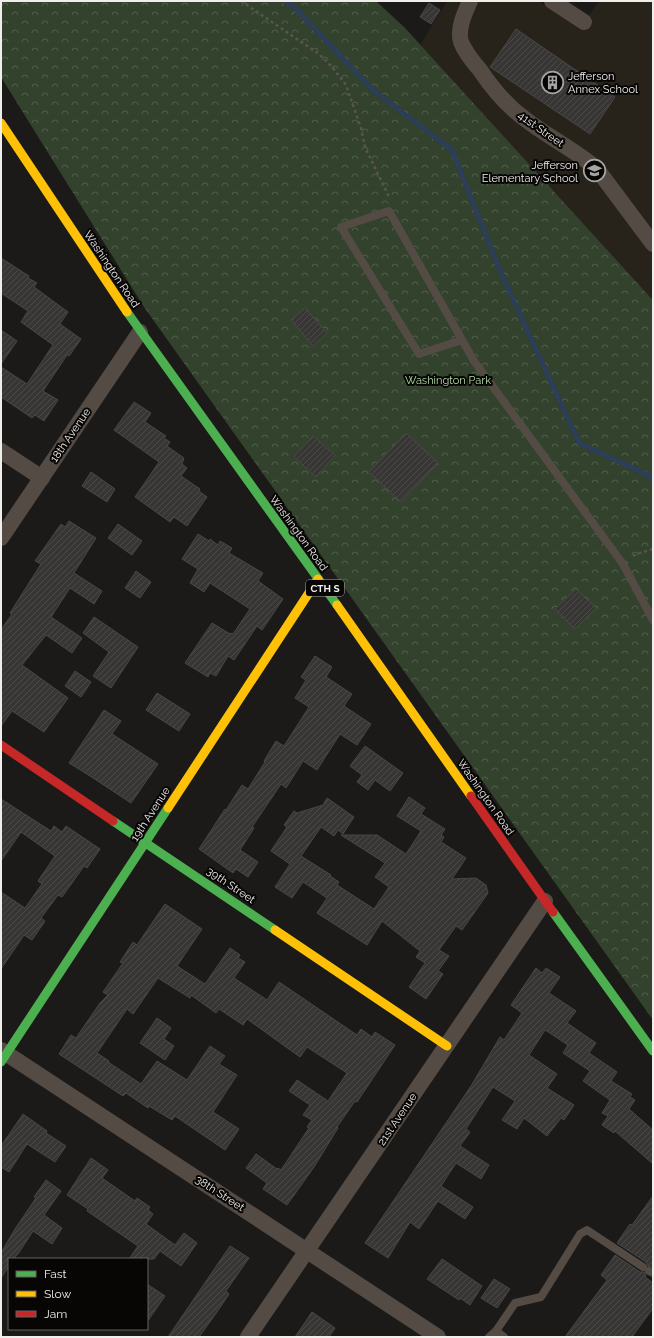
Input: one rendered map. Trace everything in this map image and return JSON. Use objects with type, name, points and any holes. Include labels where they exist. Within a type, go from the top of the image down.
[{"type":"main road","name":"Washington Road","points":[[1,123],[140,332],[653,1051]]},
{"type":"main road","name":"19th Avenue","points":[[3,1055],[146,842],[318,580]]},
{"type":"main road","name":"39th Street","points":[[1,745],[447,1046]]},
{"type":"street","name":"41st Street","points":[[470,1],[462,18],[461,41],[471,59],[502,99],[523,119],[586,160],[597,169],[606,179],[653,244]]},
{"type":"street","points":[[552,1],[584,22]]},
{"type":"street","name":"18th Avenue","points":[[1,538],[140,332]]},
{"type":"street","points":[[1,451],[42,478]]},
{"type":"street","name":"21st Avenue","points":[[248,1337],[545,901]]},
{"type":"street","name":"38th Street","points":[[3,1055],[438,1337]]},
{"type":"lane","points":[[462,340],[419,354],[341,227],[389,211],[474,361],[623,564],[653,620]]},
{"type":"lane","points":[[489,1337],[496,1331],[516,1303],[541,1297],[580,1234],[587,1230],[649,1270]]},
{"type":"lane","points":[[496,1331],[504,1337]]},
{"type":"path","points":[[240,1],[319,54],[346,85],[361,128],[365,148],[392,203]]},
{"type":"path","points":[[623,564],[637,554],[653,549]]},
{"type":"shaded area","name":"Jefferson Elementary School","points":[[447,1],[538,1],[581,30],[585,28],[588,17],[599,1],[653,1],[653,300],[420,45]]},
{"type":"green space","name":"Washington Park","points":[[1,1],[376,1],[405,28],[653,300],[653,1020],[144,307],[1,77]]},
{"type":"building","points":[[429,3],[440,10],[431,24],[420,17]]},
{"type":"building","name":"Jefferson Annex School","points":[[516,29],[615,97],[590,134],[490,67]]},
{"type":"building","points":[[1,258],[29,276],[28,278],[37,283],[34,287],[68,312],[60,324],[81,339],[69,356],[67,355],[43,391],[58,400],[44,421],[35,415],[32,418],[1,397],[1,367],[27,384],[53,345],[21,322],[28,311],[1,293]]},
{"type":"building","points":[[305,308],[327,333],[313,346],[291,320]]},
{"type":"building","points":[[1,330],[17,341],[1,364]]},
{"type":"building","points":[[134,402],[151,413],[145,422],[166,436],[164,438],[170,442],[167,446],[184,458],[182,464],[187,468],[181,476],[200,489],[199,491],[207,497],[187,526],[174,517],[170,522],[135,497],[159,462],[114,430]]},
{"type":"building","points":[[406,433],[438,463],[401,502],[369,472]]},
{"type":"building","points":[[313,436],[335,455],[316,477],[294,457]]},
{"type":"building","points":[[91,472],[115,489],[107,502],[82,486]]},
{"type":"building","points":[[69,521],[96,538],[74,573],[102,591],[94,604],[70,588],[51,617],[82,638],[72,653],[46,635],[22,665],[68,698],[44,732],[12,711],[1,726],[1,630],[41,564],[35,561],[61,524],[65,527]]},
{"type":"building","points":[[118,524],[142,541],[132,555],[108,538]]},
{"type":"building","points":[[198,534],[209,541],[210,539],[218,545],[220,541],[232,548],[229,553],[263,573],[258,581],[283,599],[262,630],[257,626],[234,660],[228,656],[216,676],[210,673],[208,677],[185,663],[212,623],[230,634],[233,634],[250,609],[210,583],[204,592],[190,583],[198,569],[182,559]]},
{"type":"building","points":[[136,571],[151,582],[140,598],[125,588]]},
{"type":"building","points":[[576,589],[596,608],[575,629],[555,609]]},
{"type":"building","points":[[94,617],[138,647],[111,688],[93,676],[109,652],[83,633]]},
{"type":"building","points":[[315,656],[332,667],[326,677],[352,694],[344,706],[371,724],[357,745],[340,734],[317,770],[303,761],[286,788],[281,784],[252,827],[254,828],[240,850],[258,862],[248,877],[236,869],[233,873],[199,849],[242,785],[248,789],[276,741],[284,746],[309,707],[295,698],[306,680],[301,677]]},
{"type":"building","points":[[75,671],[91,682],[81,697],[65,686]]},
{"type":"building","points":[[157,693],[190,714],[179,731],[146,710]]},
{"type":"building","points":[[104,710],[121,721],[112,734],[158,764],[131,803],[69,763]]},
{"type":"building","points":[[365,746],[403,773],[390,791],[375,780],[368,790],[357,782],[362,775],[350,766]]},
{"type":"building","points":[[409,797],[425,808],[421,814],[445,829],[441,835],[444,837],[441,842],[466,858],[452,879],[476,878],[486,885],[488,893],[462,930],[456,926],[439,950],[449,956],[438,971],[443,974],[426,999],[409,987],[425,963],[416,957],[420,951],[382,921],[367,945],[317,913],[327,898],[303,882],[292,898],[275,887],[290,864],[271,851],[287,827],[284,825],[294,811],[297,813],[323,805],[327,798],[354,817],[343,834],[338,830],[334,836],[321,827],[301,856],[331,875],[330,876],[339,882],[337,885],[374,909],[389,887],[375,877],[385,863],[341,835],[377,835],[406,854],[421,831],[397,816]]},
{"type":"building","points":[[1,799],[51,831],[54,826],[62,832],[66,826],[100,849],[87,868],[84,866],[62,897],[58,895],[41,918],[45,921],[32,940],[24,935],[1,969],[1,892],[25,908],[42,884],[38,881],[55,856],[21,832],[1,861]]},
{"type":"building","points":[[165,904],[202,929],[177,966],[205,984],[230,948],[240,955],[238,958],[245,962],[234,978],[267,1000],[279,982],[357,1035],[361,1029],[372,1037],[375,1032],[395,1045],[357,1102],[355,1101],[337,1127],[338,1128],[314,1167],[287,1205],[263,1189],[267,1183],[246,1168],[256,1154],[277,1169],[278,1168],[281,1170],[309,1128],[307,1127],[312,1120],[303,1115],[310,1105],[289,1091],[297,1080],[328,1101],[347,1073],[307,1047],[300,1057],[247,1019],[243,1025],[219,1009],[216,1013],[191,995],[190,998],[158,978],[133,1014],[127,1009],[97,1053],[141,1084],[157,1061],[187,1080],[210,1046],[225,1056],[219,1064],[237,1075],[213,1112],[239,1129],[225,1150],[175,1116],[172,1120],[149,1106],[148,1108],[126,1093],[123,1096],[59,1054],[71,1035],[76,1038],[100,1003],[108,995],[103,992],[123,963],[120,962],[133,942],[137,945]]},
{"type":"building","points":[[536,968],[542,973],[546,968],[560,977],[549,993],[576,1011],[567,1023],[596,1043],[589,1053],[617,1072],[611,1081],[632,1094],[630,1097],[635,1100],[629,1109],[653,1130],[653,1164],[615,1131],[614,1133],[602,1125],[608,1116],[602,1113],[610,1100],[583,1081],[590,1071],[563,1053],[568,1045],[545,1030],[529,1055],[557,1074],[547,1088],[574,1105],[564,1120],[561,1118],[547,1136],[524,1118],[517,1129],[502,1120],[515,1101],[493,1087],[466,1129],[470,1132],[460,1146],[489,1165],[481,1179],[456,1163],[441,1186],[473,1207],[465,1219],[438,1201],[419,1229],[410,1222],[388,1258],[365,1243],[471,1086],[500,1037],[504,1040],[522,1013],[511,1005]]},
{"type":"building","points":[[157,1018],[171,1028],[164,1039],[174,1046],[165,1060],[140,1043]]},
{"type":"building","points":[[23,1114],[47,1131],[46,1133],[66,1146],[55,1162],[27,1144],[9,1172],[1,1167],[1,1146]]},
{"type":"building","points":[[91,1158],[108,1170],[102,1178],[135,1201],[137,1198],[150,1207],[148,1210],[153,1214],[146,1224],[175,1245],[184,1233],[197,1243],[181,1266],[160,1251],[154,1259],[130,1258],[138,1246],[87,1211],[88,1209],[67,1195]]},
{"type":"building","points":[[46,1180],[61,1191],[44,1215],[62,1228],[52,1244],[33,1231],[15,1258],[8,1258],[8,1268],[1,1278],[1,1253],[36,1198],[34,1197]]},
{"type":"building","points":[[653,1196],[652,1267],[648,1266],[646,1262],[617,1243],[630,1224],[632,1225]]},
{"type":"building","points":[[230,1246],[249,1258],[226,1291],[229,1294],[217,1312],[199,1337],[168,1337]]},
{"type":"building","points":[[615,1255],[640,1272],[644,1272],[646,1275],[645,1277],[653,1283],[653,1308],[632,1337],[565,1337],[607,1280],[601,1275]]},
{"type":"building","points":[[442,1259],[482,1286],[470,1305],[460,1298],[459,1300],[427,1279]]},
{"type":"building","points":[[494,1279],[510,1289],[497,1308],[481,1298]]},
{"type":"building","points":[[148,1285],[165,1296],[148,1321]]},
{"type":"building","points":[[312,1312],[335,1328],[329,1337],[295,1337]]},
{"type":"waterway","points":[[285,1],[294,7],[374,91],[452,150],[501,273],[579,443],[650,476],[653,483]]},
{"type":"traffic: fast","points":[[127,312],[337,605]]},
{"type":"traffic: fast","points":[[1,1062],[168,808]]},
{"type":"traffic: fast","points":[[113,821],[275,930]]},
{"type":"traffic: fast","points":[[553,912],[653,1051]]},
{"type":"traffic: slow","points":[[1,123],[127,312]]},
{"type":"traffic: slow","points":[[168,808],[318,579]]},
{"type":"traffic: slow","points":[[337,605],[471,796]]},
{"type":"traffic: slow","points":[[275,930],[447,1046]]},
{"type":"traffic: jam","points":[[1,745],[113,821]]},
{"type":"traffic: jam","points":[[471,796],[553,912]]},
{"type":"place","name":"Jefferson Annex School","points":[[553,82]]},
{"type":"place","name":"Jefferson Elementary School","points":[[594,171]]}]
